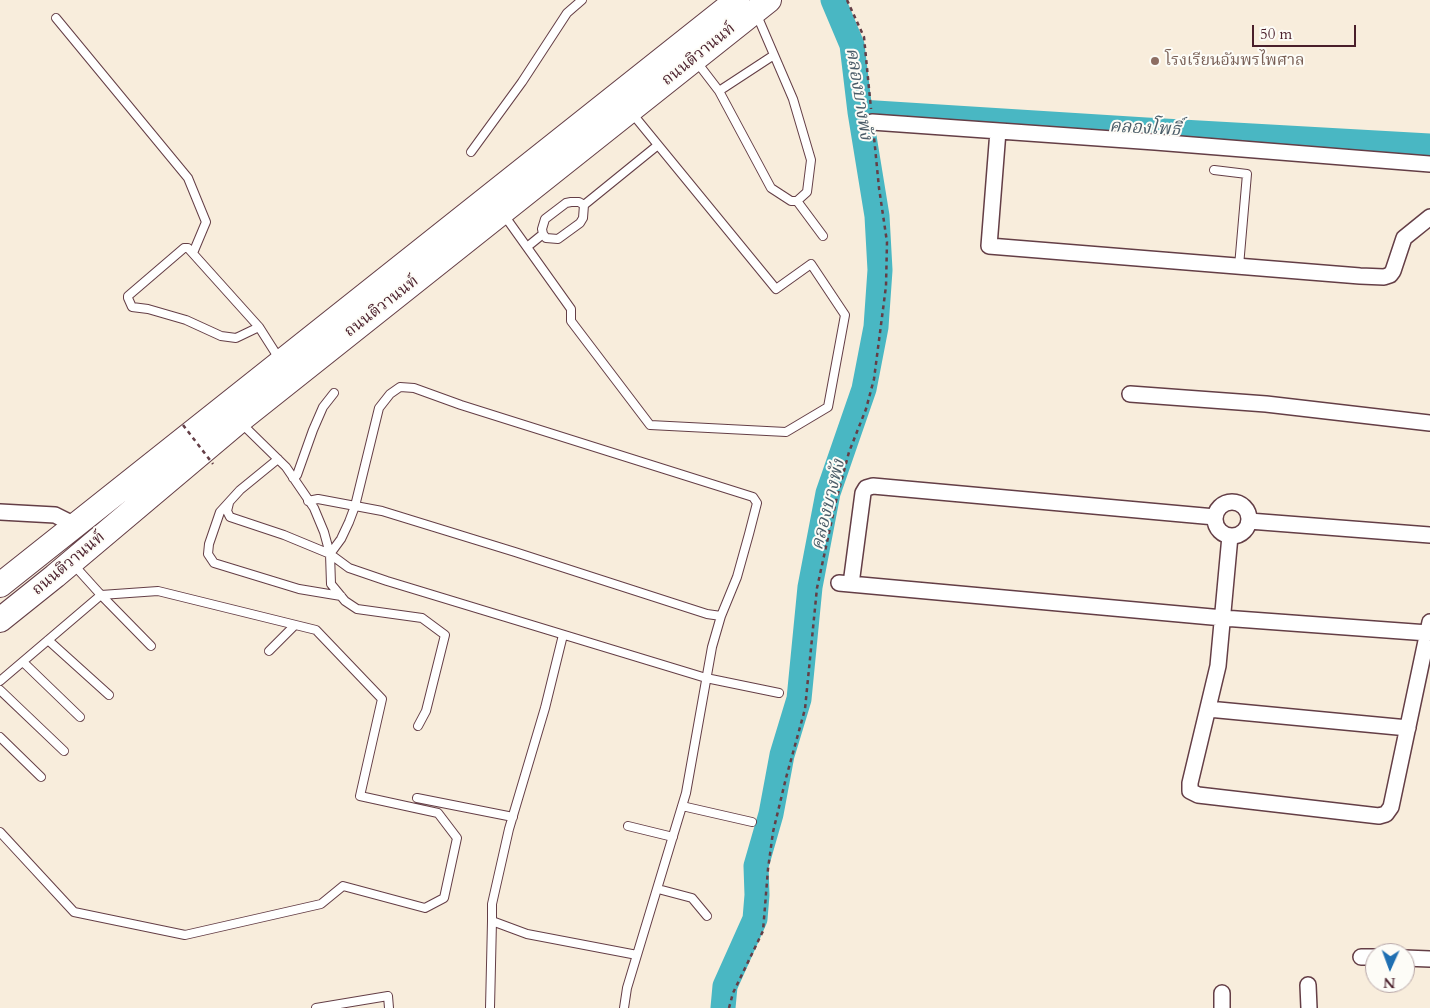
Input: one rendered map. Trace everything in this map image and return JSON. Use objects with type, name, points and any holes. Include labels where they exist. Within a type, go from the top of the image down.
[{"type":"main road","name":"ถนนติวานนท์","points":[[0,585],[75,525],[241,411],[502,212],[694,59],[754,4]]},
{"type":"main road","name":"ถนนติวานนท์","points":[[0,620],[71,562],[241,411],[281,362],[754,4]]},
{"type":"street","points":[[872,122],[1165,142],[1430,164]]},
{"type":"street","points":[[998,131],[989,246],[1384,277],[1390,275],[1393,271],[1404,238],[1430,217]]},
{"type":"street","points":[[1130,394],[1266,404],[1430,423]]},
{"type":"street","points":[[1215,517],[873,486],[866,488],[863,493],[845,584],[1223,618],[1429,628],[1391,808],[1386,814],[1379,816],[1198,795],[1190,791],[1190,782],[1218,666],[1223,618],[1230,536]]},
{"type":"street","points":[[1234,502],[1245,508],[1249,521],[1242,532],[1230,536],[1218,530],[1215,517],[1221,506],[1225,503],[1234,502]]},
{"type":"street","points":[[0,512],[55,515],[75,525]]},
{"type":"street","points":[[1249,521],[1430,535]]},
{"type":"street","points":[[1208,709],[1408,728]]},
{"type":"street","points":[[1415,959],[1430,960]]},
{"type":"street","points":[[1308,985],[1309,1008]]},
{"type":"lane","points":[[471,152],[522,82],[567,13],[582,0]]},
{"type":"lane","points":[[694,59],[719,91],[771,188],[791,201],[797,201],[807,192],[811,160],[793,99],[754,4]]},
{"type":"lane","points":[[56,18],[188,178],[206,222],[193,253]]},
{"type":"lane","points":[[719,91],[774,55]]},
{"type":"lane","points":[[502,212],[571,309],[571,321],[650,425],[786,432],[828,407],[845,314],[811,264],[776,289],[630,111]]},
{"type":"lane","points":[[584,205],[576,202],[566,203],[545,219],[543,234],[546,238],[558,239],[580,223],[583,218],[584,205],[658,145]]},
{"type":"lane","points":[[1214,170],[1248,174],[1239,266]]},
{"type":"lane","points":[[797,201],[824,236]]},
{"type":"lane","points":[[527,247],[543,234]]},
{"type":"lane","points":[[259,327],[236,338],[221,336],[186,320],[148,308],[132,307],[128,296],[184,248],[188,248],[259,327],[281,362]]},
{"type":"lane","points":[[330,554],[341,539],[355,506],[379,408],[390,394],[400,387],[414,388],[461,405],[753,497],[758,503],[737,577],[721,616],[714,640],[686,793],[627,988],[624,1008]]},
{"type":"lane","points":[[294,478],[297,475],[313,430],[324,407],[334,393]]},
{"type":"lane","points":[[241,411],[294,478],[314,508],[324,532],[330,554],[331,584],[345,601],[357,609],[422,618],[445,635],[426,711],[418,726]]},
{"type":"lane","points":[[278,459],[240,490],[220,512],[209,544],[208,554],[214,563],[299,589],[341,596]]},
{"type":"lane","points":[[308,500],[318,499],[382,511],[708,614],[721,616]]},
{"type":"lane","points":[[229,503],[227,511],[230,517],[284,535],[330,554],[349,568],[387,582],[706,678],[779,693]]},
{"type":"lane","points":[[71,562],[151,646]]},
{"type":"lane","points":[[0,681],[101,595],[158,591],[316,630],[382,699],[360,796],[438,813],[457,838],[444,898],[425,908],[343,886],[321,904],[185,935],[74,912],[0,832]]},
{"type":"lane","points":[[269,651],[295,625]]},
{"type":"lane","points":[[490,1008],[492,904],[513,817],[545,708],[563,635]]},
{"type":"lane","points":[[48,640],[109,695]]},
{"type":"lane","points":[[23,662],[80,717]]},
{"type":"lane","points":[[0,690],[64,751]]},
{"type":"lane","points":[[0,737],[41,777]]},
{"type":"lane","points":[[417,798],[513,817]]},
{"type":"lane","points":[[682,806],[752,822]]},
{"type":"lane","points":[[628,826],[673,836]]},
{"type":"lane","points":[[658,889],[692,898],[707,916]]},
{"type":"lane","points":[[492,920],[527,934],[637,955]]},
{"type":"lane","points":[[316,1008],[388,996],[389,1008]]},
{"type":"path","points":[[847,0],[864,37],[871,104]]},
{"type":"path","points":[[729,1008],[733,993],[763,931],[773,832],[805,709],[816,588],[843,476],[866,409],[874,379],[886,286],[887,242],[872,122]]},
{"type":"path","points":[[183,425],[213,464]]},
{"type":"waterway","name":"คลองบางพัง","points":[[723,1008],[725,986],[755,919],[757,895],[756,866],[771,814],[782,755],[799,699],[810,587],[828,493],[864,389],[876,327],[880,270],[877,216],[860,112],[852,45],[833,0]]},
{"type":"waterway","name":"คลองโพธิ์","points":[[860,112],[1430,146]]},
{"type":"place","name":"โรงเรียนอัมพรไพศาล","points":[[1155,61]]}]
